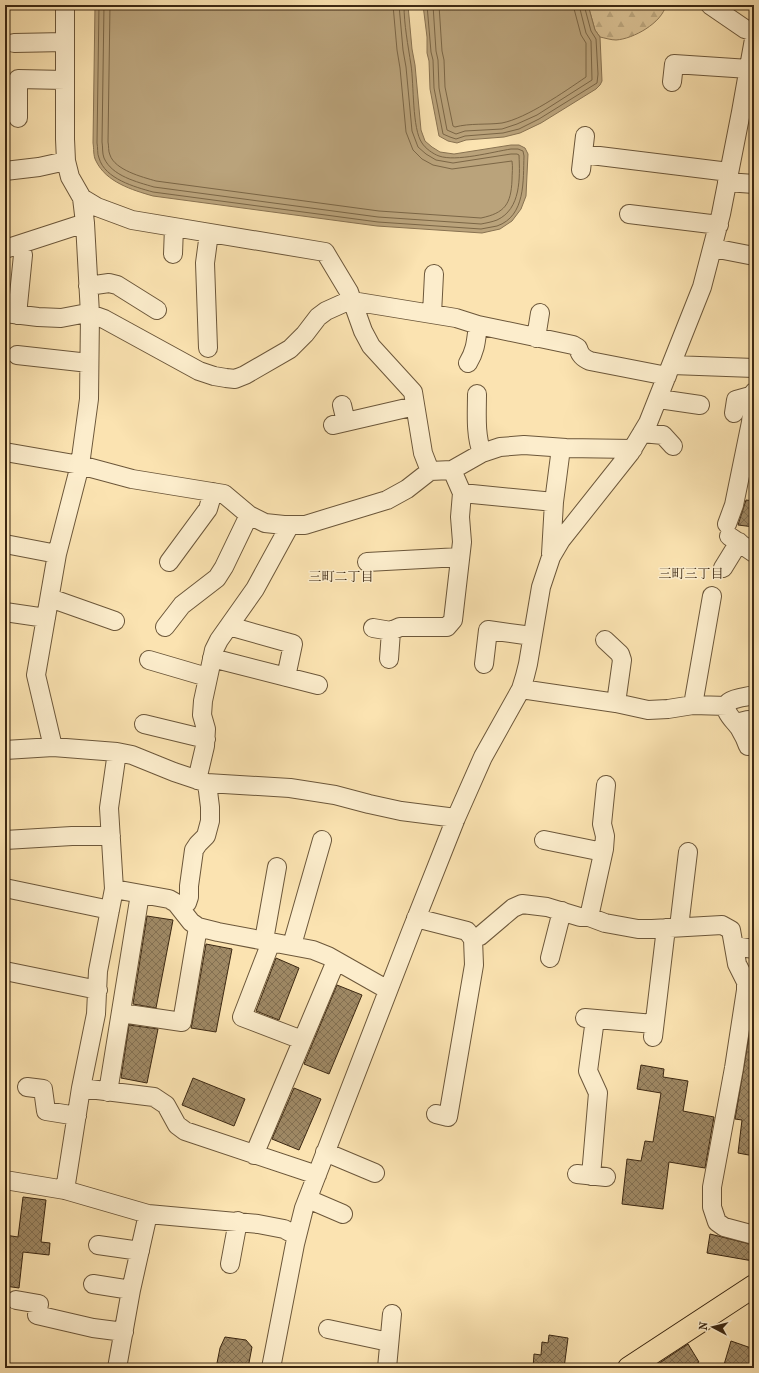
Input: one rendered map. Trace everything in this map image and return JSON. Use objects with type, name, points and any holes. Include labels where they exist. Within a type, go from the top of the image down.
[{"type":"main road","points":[[629,1368],[754,1286]]},
{"type":"street","points":[[53,747],[36,675],[57,554],[80,466],[89,399],[90,314],[85,223],[82,198],[70,177],[66,161],[65,5]]},
{"type":"street","points":[[710,5],[745,29],[754,32]]},
{"type":"street","points":[[271,1368],[297,1236],[316,1175],[456,818],[483,757],[521,688],[525,676],[541,587],[551,557],[561,540],[633,449],[642,433],[658,399],[702,287],[719,225],[728,177],[746,127],[749,69],[754,39]]},
{"type":"street","points":[[14,42],[65,42]]},
{"type":"street","points":[[672,82],[674,64],[749,69]]},
{"type":"street","points":[[18,118],[18,79],[65,80]]},
{"type":"street","points":[[583,153],[728,177],[754,184]]},
{"type":"street","points":[[5,171],[39,167],[66,161]]},
{"type":"street","points":[[82,198],[97,207],[132,220],[325,252],[348,292],[363,331],[371,346],[413,392],[423,453],[430,471]]},
{"type":"street","points":[[629,214],[719,225]]},
{"type":"street","points":[[13,247],[85,223]]},
{"type":"street","points":[[173,254],[174,227]]},
{"type":"street","points":[[208,348],[205,263],[209,233]]},
{"type":"street","points":[[13,247],[24,255],[11,314],[61,318],[90,314],[104,319],[200,371],[214,376],[235,379],[245,375],[290,349],[326,311],[346,302],[456,318],[478,325],[572,345],[578,348],[580,354],[585,359],[590,361],[669,371],[754,368]]},
{"type":"street","points":[[713,248],[754,256]]},
{"type":"street","points":[[432,314],[434,274]]},
{"type":"street","points":[[88,286],[109,283],[117,285],[156,310]]},
{"type":"street","points":[[536,338],[540,313]]},
{"type":"street","points":[[468,363],[476,345],[478,325]]},
{"type":"street","points":[[17,355],[89,363]]},
{"type":"street","points":[[723,568],[732,534],[734,505],[753,423],[754,392]]},
{"type":"street","points":[[478,394],[477,433],[478,443],[482,452]]},
{"type":"street","points":[[734,413],[736,400],[754,395]]},
{"type":"street","points":[[658,399],[700,405]]},
{"type":"street","points":[[340,417],[415,406]]},
{"type":"street","points":[[642,433],[663,435],[673,446]]},
{"type":"street","points":[[5,452],[80,466],[132,479],[224,494],[249,515],[265,523],[284,526],[305,524],[387,500],[407,489],[430,471],[452,470],[482,452],[500,447],[524,445],[561,448],[633,449]]},
{"type":"street","points":[[551,557],[554,502],[561,448]]},
{"type":"street","points":[[373,628],[391,631],[400,627],[447,627],[453,620],[464,592],[460,557],[462,542],[460,517],[462,493],[452,470]]},
{"type":"street","points":[[169,562],[208,509],[213,492]]},
{"type":"street","points":[[462,493],[554,502]]},
{"type":"street","points":[[165,627],[182,605],[217,578],[224,567],[249,515]]},
{"type":"street","points":[[181,907],[187,903],[189,897],[194,850],[206,836],[210,821],[210,807],[202,781],[206,729],[202,715],[203,701],[214,650],[219,640],[255,589],[290,525]]},
{"type":"street","points":[[732,534],[754,553]]},
{"type":"street","points":[[5,544],[57,554]]},
{"type":"street","points":[[367,562],[460,557]]},
{"type":"street","points":[[693,705],[712,596]]},
{"type":"street","points":[[50,598],[115,621]]},
{"type":"street","points":[[5,612],[46,618]]},
{"type":"street","points":[[229,626],[293,644],[286,677]]},
{"type":"street","points":[[484,664],[488,630],[532,636]]},
{"type":"street","points":[[389,659],[391,631]]},
{"type":"street","points":[[605,640],[620,654],[622,660],[616,703]]},
{"type":"street","points":[[212,658],[318,684]]},
{"type":"street","points":[[149,660],[208,677]]},
{"type":"street","points":[[521,688],[616,703],[648,710],[693,705],[726,706]]},
{"type":"street","points":[[748,746],[736,722],[729,716],[726,706],[730,701],[754,695]]},
{"type":"street","points":[[736,722],[748,720],[754,722]]},
{"type":"street","points":[[144,724],[206,739]]},
{"type":"street","points":[[5,750],[53,747],[117,752],[132,755],[174,772],[202,781],[290,788],[335,795],[401,811],[456,818]]},
{"type":"street","points":[[65,1190],[81,1088],[96,1014],[98,971],[114,889],[109,808],[117,752]]},
{"type":"street","points":[[589,916],[603,852],[605,836],[602,824],[606,785]]},
{"type":"street","points":[[5,840],[72,836],[111,836]]},
{"type":"street","points":[[292,946],[322,840]]},
{"type":"street","points":[[544,840],[603,852]]},
{"type":"street","points":[[591,1176],[598,1093],[588,1071],[590,1019],[654,1030],[688,852]]},
{"type":"street","points":[[277,867],[267,941],[242,1017],[302,1040]]},
{"type":"street","points":[[5,888],[110,910]]},
{"type":"street","points":[[114,889],[168,899],[181,907],[185,916],[198,927],[313,950],[336,960],[388,990]]},
{"type":"street","points":[[108,1092],[140,894]]},
{"type":"street","points":[[473,939],[480,936],[513,908],[522,904],[540,906],[580,917],[589,916],[605,923],[638,929],[722,924],[731,930],[737,964],[748,975],[734,1068],[712,1187],[712,1207],[717,1222],[724,1227],[754,1235]]},
{"type":"street","points":[[550,958],[562,911]]},
{"type":"street","points":[[416,918],[467,931],[473,939],[474,965],[448,1117],[436,1114]]},
{"type":"street","points":[[121,1013],[182,1022],[198,927]]},
{"type":"street","points":[[734,946],[754,949]]},
{"type":"street","points":[[254,1155],[336,960]]},
{"type":"street","points":[[5,970],[98,990]]},
{"type":"street","points":[[27,1087],[43,1089],[46,1111],[77,1116]]},
{"type":"street","points":[[81,1088],[154,1097],[166,1105],[177,1125],[185,1131],[316,1175]]},
{"type":"street","points":[[326,1152],[376,1173]]},
{"type":"street","points":[[5,1180],[65,1190],[148,1214],[238,1221],[284,1229],[297,1236]]},
{"type":"street","points":[[308,1199],[343,1214]]},
{"type":"street","points":[[117,1368],[131,1290],[148,1214]]},
{"type":"street","points":[[230,1264],[238,1221]]},
{"type":"street","points":[[98,1246],[140,1251]]},
{"type":"street","points":[[93,1284],[131,1290]]},
{"type":"street","points":[[16,1300],[39,1304],[37,1315],[92,1335],[124,1332]]},
{"type":"street","points":[[387,1368],[392,1314]]},
{"type":"street","points":[[328,1329],[389,1342]]},
{"type":"green space","points":[[588,5],[666,5],[659,18],[646,29],[630,37],[616,40],[600,37],[595,30]]},
{"type":"water","points":[[95,5],[408,5],[421,130],[425,141],[440,152],[454,154],[511,145],[519,145],[525,148],[528,154],[526,196],[521,209],[512,221],[500,229],[482,233],[377,226],[153,196],[128,188],[113,180],[100,168],[94,154]]},
{"type":"water","points":[[423,5],[588,5],[595,30],[600,37],[602,81],[596,89],[541,123],[520,133],[504,137],[466,140],[457,143],[448,141],[439,136],[430,89],[427,37]]},
{"type":"building","points":[[746,500],[754,501],[754,527],[738,525]]},
{"type":"building","points":[[147,916],[173,920],[156,1008],[133,1004]]},
{"type":"building","points":[[206,944],[232,949],[216,1032],[191,1028]]},
{"type":"building","points":[[276,958],[299,968],[279,1020],[256,1011]]},
{"type":"building","points":[[337,985],[362,995],[329,1074],[304,1064]]},
{"type":"building","points":[[129,1025],[158,1029],[147,1083],[121,1078]]},
{"type":"building","points":[[750,1030],[754,1030],[754,1156],[738,1153],[742,1120],[735,1119]]},
{"type":"building","points":[[641,1065],[664,1069],[663,1077],[688,1081],[683,1111],[714,1117],[705,1168],[669,1162],[663,1209],[622,1204],[627,1159],[641,1161],[645,1141],[653,1142],[661,1093],[637,1089]]},
{"type":"building","points":[[193,1078],[245,1099],[234,1126],[182,1105]]},
{"type":"building","points":[[294,1088],[321,1099],[299,1150],[272,1139]]},
{"type":"building","points":[[23,1197],[46,1200],[41,1242],[50,1243],[49,1255],[23,1252],[19,1288],[5,1286],[5,1235],[18,1237]]},
{"type":"building","points":[[710,1234],[754,1245],[753,1261],[707,1253]]},
{"type":"building","points":[[549,1335],[568,1338],[564,1368],[533,1368],[534,1354],[541,1355],[542,1342],[548,1343]]},
{"type":"building","points":[[225,1337],[246,1340],[252,1347],[248,1368],[216,1368],[220,1348]]},
{"type":"building","points":[[731,1341],[754,1349],[754,1368],[723,1368]]},
{"type":"building","points":[[688,1344],[699,1362],[690,1368],[652,1368]]},
{"type":"district","name":"三町三丁目","points":[[691,573]]},
{"type":"district","name":"三町二丁目","points":[[341,576]]}]
